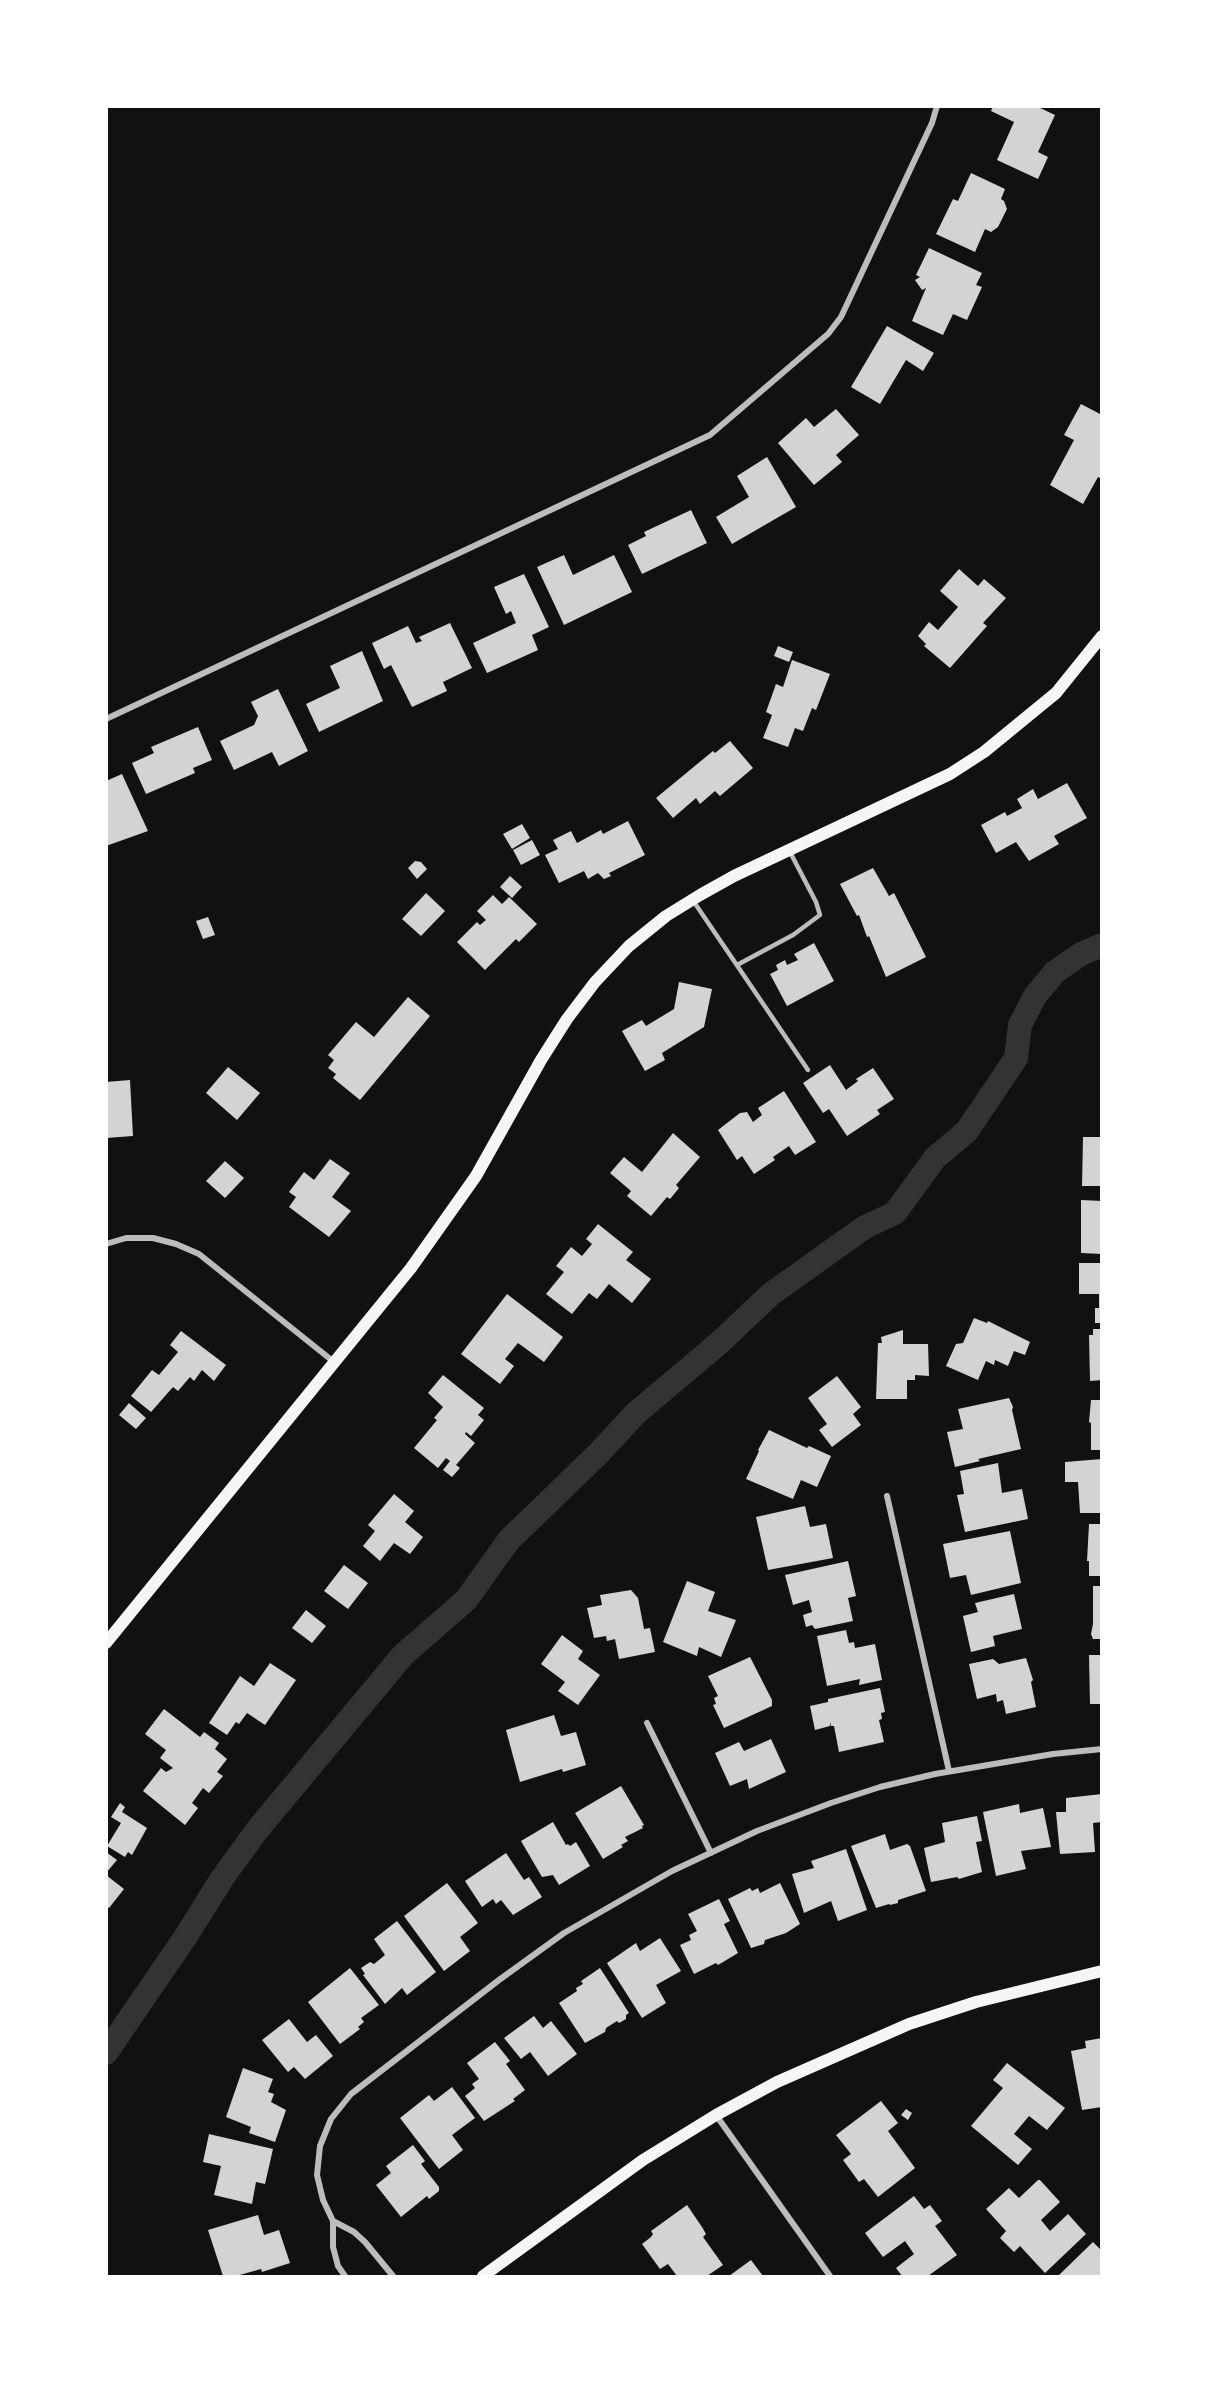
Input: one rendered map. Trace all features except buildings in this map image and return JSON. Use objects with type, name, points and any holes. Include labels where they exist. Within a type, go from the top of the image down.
[{"type":"main road","points":[[106,1643],[411,1268],[447,1220],[493,1149],[541,1060],[567,1019],[595,982],[629,946],[666,916],[692,900],[789,850],[950,774],[984,752],[1056,693],[1101,636]]},
{"type":"main road","points":[[483,2277],[644,2160],[716,2115],[777,2082],[909,2024],[976,2002],[1101,1971]]},
{"type":"street","points":[[106,719],[710,435],[828,334],[841,317],[938,106]]},
{"type":"street","points":[[106,1244],[126,1238],[153,1238],[176,1244],[199,1254],[334,1362]]},
{"type":"street","points":[[887,1496],[949,1771]]},
{"type":"street","points":[[647,1723],[711,1853]]},
{"type":"street","points":[[345,2277],[338,2266],[333,2247],[333,2221],[323,2200],[317,2175],[320,2146],[331,2119],[351,2094],[564,1933],[663,1876],[757,1831],[831,1803],[880,1787],[949,1771],[1101,1749]]},
{"type":"street","points":[[716,2115],[830,2277]]},
{"type":"street","points":[[333,2221],[354,2232],[365,2242],[393,2277]]},
{"type":"lane","points":[[737,965],[793,935],[820,915],[816,902],[789,850]]},
{"type":"lane","points":[[692,900],[808,1070]]},
{"type":"waterway","points":[[106,2053],[186,1936],[223,1877],[258,1829],[403,1655],[466,1600],[509,1540],[599,1453],[636,1413],[718,1344],[771,1294],[865,1227],[895,1213],[935,1158],[967,1131],[1016,1058],[1020,1025],[1035,996],[1055,972],[1081,954],[1102,945]]}]
